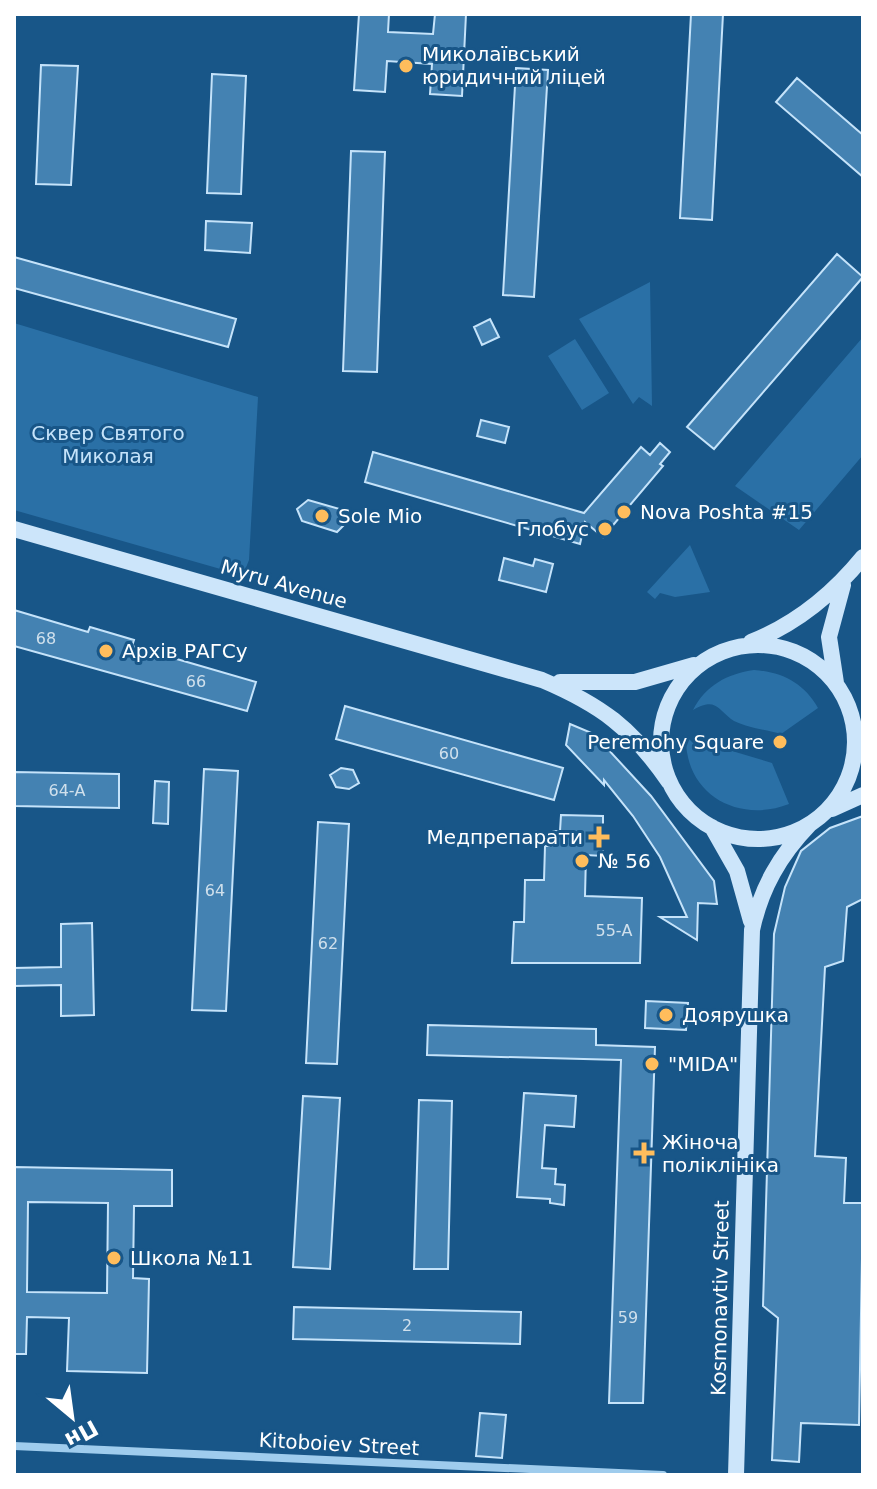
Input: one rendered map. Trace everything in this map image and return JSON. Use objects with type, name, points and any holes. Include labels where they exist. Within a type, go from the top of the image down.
[{"type":"main road","name":"Myru Avenue","points":[[14,529],[542,680],[596,705],[618,720],[637,739],[669,782]]},
{"type":"main road","points":[[863,557],[850,573],[799,618],[704,662],[676,691],[665,715],[662,756],[669,782],[687,808],[712,827],[756,839],[778,837],[863,795]]},
{"type":"main road","points":[[816,818],[849,774],[858,733],[832,671],[829,637],[835,604],[850,573]]},
{"type":"main road","points":[[738,648],[766,646],[793,652],[818,666],[837,686]]},
{"type":"main road","name":"Myru Avenue","points":[[542,680],[599,685],[635,682],[704,662]]},
{"type":"main road","name":"Kosmonavtiv Street","points":[[736,1475],[752,930],[767,882],[779,861],[816,818]]},
{"type":"main road","name":"Kosmonavtiv Street","points":[[712,827],[737,871],[752,930]]},
{"type":"street","name":"Kitoboiev Street","points":[[14,1446],[663,1475]]},
{"type":"green space","points":[[650,282],[652,406],[639,397],[633,404],[579,319]]},
{"type":"green space","name":"Сквер Святого Миколая","points":[[14,323],[258,397],[249,560],[245,570],[238,574],[14,510]]},
{"type":"green space","points":[[863,337],[863,455],[799,530],[735,486]]},
{"type":"green space","points":[[575,339],[609,393],[582,410],[548,356]]},
{"type":"green space","points":[[690,545],[710,592],[675,597],[660,593],[655,599],[647,592]]},
{"type":"green space","points":[[754,670],[791,680],[806,692],[818,708],[781,734],[736,722],[711,704],[693,710],[704,694],[718,682]]},
{"type":"green space","points":[[686,736],[700,750],[722,748],[772,763],[789,804],[751,810],[733,807],[718,799],[704,788],[694,774]]},
{"type":"building","points":[[359,14],[389,14],[388,32],[433,34],[435,14],[466,14],[462,96],[430,94],[432,64],[387,61],[385,92],[354,90]]},
{"type":"building","points":[[691,14],[723,14],[712,220],[680,218]]},
{"type":"building","points":[[41,65],[78,66],[71,185],[36,184]]},
{"type":"building","points":[[516,68],[548,70],[534,297],[503,295]]},
{"type":"building","points":[[212,74],[246,76],[241,194],[207,193]]},
{"type":"building","points":[[797,78],[863,135],[863,177],[776,102]]},
{"type":"building","points":[[351,151],[385,152],[377,372],[343,371]]},
{"type":"building","points":[[206,221],[252,223],[250,253],[205,250]]},
{"type":"building","points":[[837,254],[863,277],[714,449],[687,427]]},
{"type":"building","points":[[14,257],[236,319],[228,347],[14,288]]},
{"type":"building","points":[[490,319],[499,337],[482,345],[474,327]]},
{"type":"building","points":[[481,420],[509,427],[505,443],[477,436]]},
{"type":"building","points":[[660,443],[670,452],[660,464],[663,466],[603,537],[585,522],[580,544],[365,482],[373,452],[584,513],[641,447],[650,455]]},
{"type":"building","name":"Sole Mio","points":[[308,500],[343,510],[346,523],[337,532],[302,521],[297,509]]},
{"type":"building","points":[[504,558],[533,566],[535,559],[553,564],[546,592],[499,580]]},
{"type":"building","points":[[14,610],[88,632],[90,627],[134,640],[132,646],[256,682],[247,711],[14,646]]},
{"type":"building","points":[[345,706],[563,768],[554,800],[336,739]]},
{"type":"building","points":[[570,724],[594,734],[651,796],[714,881],[717,904],[698,903],[697,940],[660,917],[687,917],[660,857],[633,816],[604,780],[604,785],[566,745]]},
{"type":"building","points":[[341,768],[353,770],[359,783],[349,789],[336,787],[330,775]]},
{"type":"building","points":[[204,769],[238,771],[226,1011],[192,1010]]},
{"type":"building","points":[[14,772],[119,774],[119,808],[14,806]]},
{"type":"building","points":[[155,781],[169,782],[168,824],[153,823]]},
{"type":"building","points":[[561,815],[603,816],[603,856],[586,855],[585,896],[642,898],[640,963],[512,963],[514,922],[524,922],[525,880],[544,880],[545,846],[552,846],[553,831],[560,831]]},
{"type":"building","points":[[863,816],[863,899],[847,907],[843,961],[825,967],[815,1156],[846,1158],[844,1203],[863,1203],[859,1425],[801,1423],[799,1462],[772,1460],[778,1318],[763,1306],[774,934],[785,887],[801,851],[830,828]]},
{"type":"building","points":[[318,822],[349,824],[337,1064],[306,1063]]},
{"type":"building","points":[[92,923],[94,1015],[61,1016],[61,985],[14,986],[14,968],[61,967],[61,924]]},
{"type":"building","name":"Доярушка","points":[[646,1001],[688,1003],[686,1030],[645,1028]]},
{"type":"building","points":[[428,1025],[596,1029],[596,1045],[655,1047],[643,1403],[609,1403],[621,1060],[427,1055]]},
{"type":"building","points":[[524,1093],[576,1096],[574,1127],[545,1125],[542,1168],[556,1169],[555,1184],[565,1185],[564,1205],[550,1203],[550,1199],[517,1197]]},
{"type":"building","points":[[303,1096],[340,1098],[330,1269],[293,1267]]},
{"type":"building","points":[[419,1100],[452,1101],[448,1269],[414,1269]]},
{"type":"building","points":[[14,1167],[172,1170],[172,1206],[134,1206],[133,1278],[149,1279],[147,1373],[67,1371],[69,1318],[27,1317],[26,1354],[14,1354]],"holes":[[[28,1202],[108,1203],[107,1293],[27,1292]]]},
{"type":"building","points":[[294,1307],[521,1312],[520,1344],[293,1339]]},
{"type":"building","points":[[480,1413],[506,1415],[502,1458],[476,1456]]},
{"type":"place","name":"Миколаївський юридичний ліцей","points":[[406,66]]},
{"type":"place","name":"Nova Poshta #15","points":[[624,512]]},
{"type":"place","name":"Sole Mio","points":[[322,516]]},
{"type":"place","name":"Глобус","points":[[605,529]]},
{"type":"place","name":"Архів РАГСу","points":[[106,651]]},
{"type":"place","name":"Peremohy Square","points":[[780,742]]},
{"type":"place","name":"Медпрепарати","points":[[599,837]]},
{"type":"place","name":"№ 56","points":[[582,861]]},
{"type":"place","name":"Доярушка","points":[[666,1015]]},
{"type":"place","name":"\"MIDA\"","points":[[652,1064]]},
{"type":"place","name":"Жіноча поліклініка","points":[[644,1153]]},
{"type":"place","name":"Школа №11","points":[[114,1258]]}]
